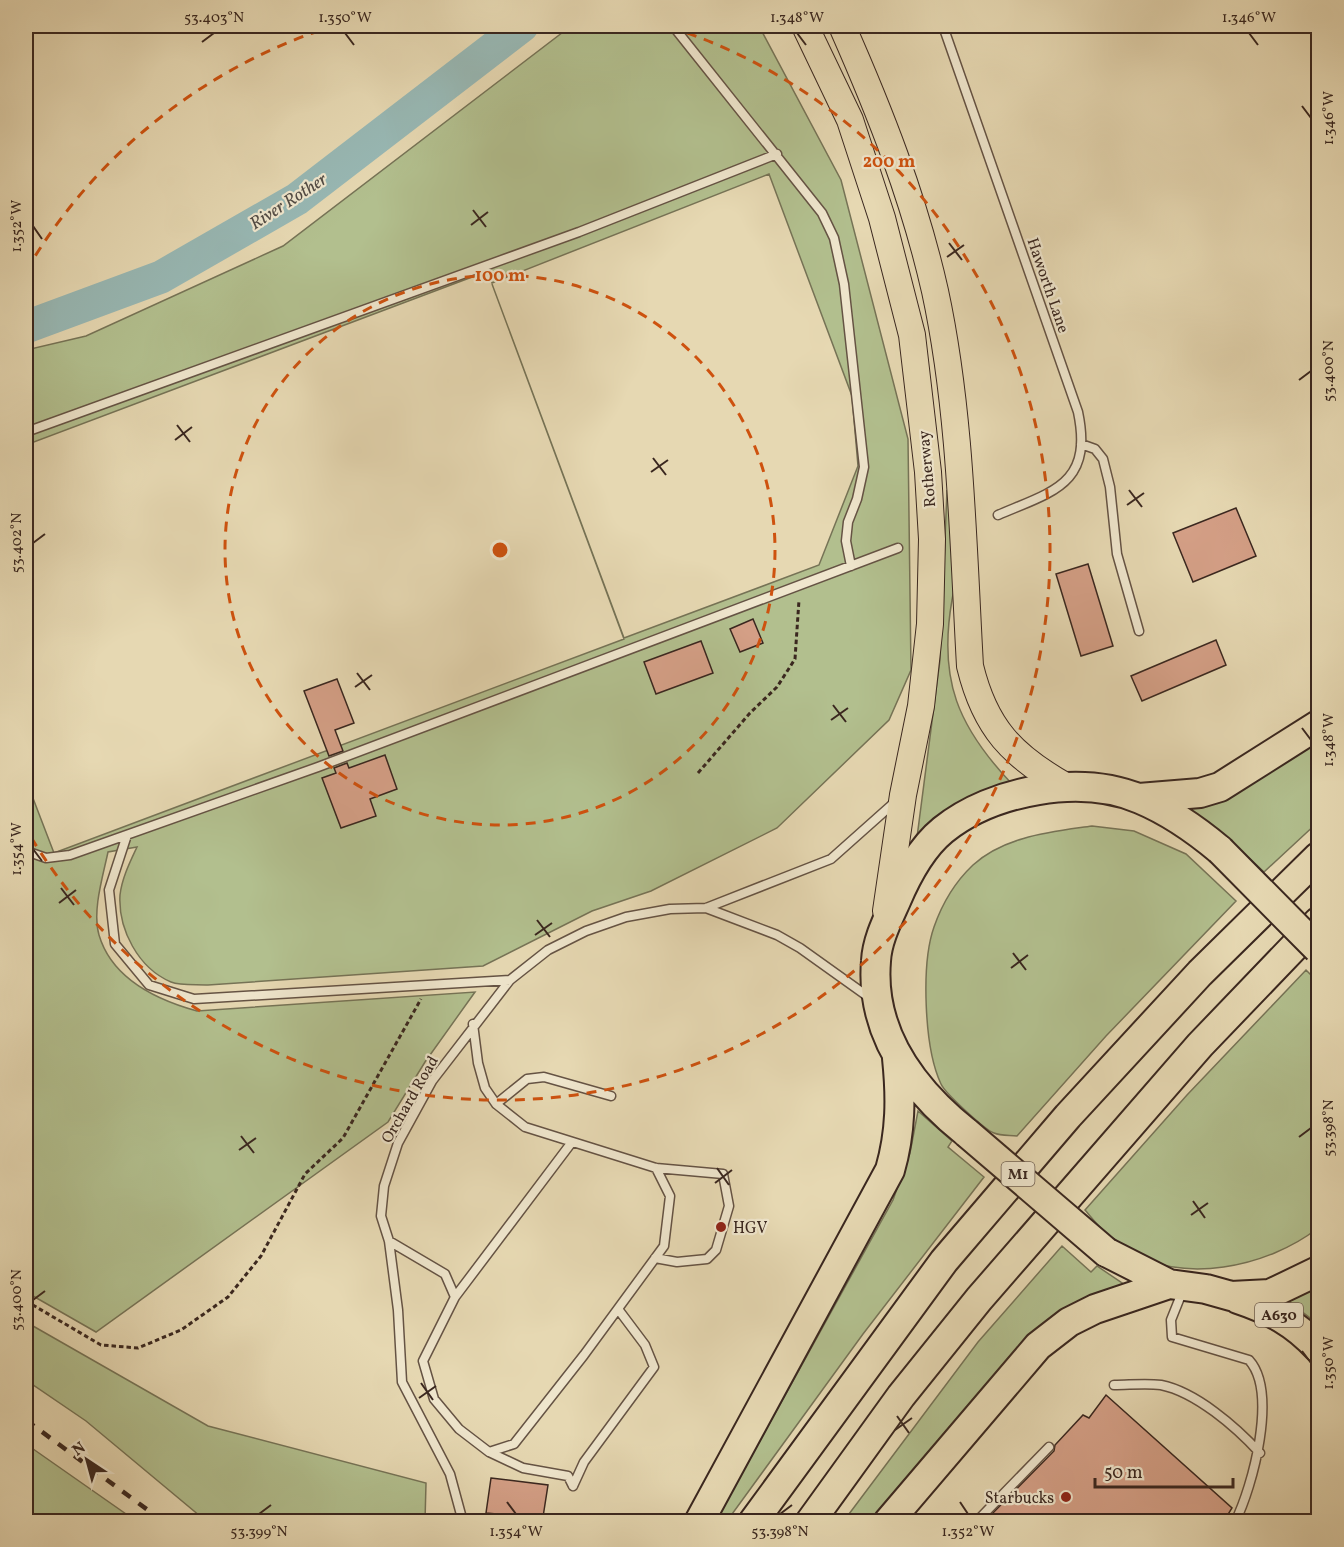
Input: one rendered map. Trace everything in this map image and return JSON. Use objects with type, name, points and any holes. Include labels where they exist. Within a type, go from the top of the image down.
[{"type":"highway","points":[[1139,798],[1200,793],[1220,787],[1318,725]]},
{"type":"highway","points":[[1318,949],[1220,850],[1184,821],[1139,798],[1121,793],[1067,787],[1038,789],[994,800],[980,805],[942,830],[913,863],[884,928],[876,960],[877,1002],[885,1032],[910,1077],[939,1111],[1106,1252],[1176,1285],[1231,1296],[1269,1294],[1318,1271]]},
{"type":"highway","name":"M1","points":[[753,1521],[951,1252],[1068,1116],[1200,973],[1318,857]]},
{"type":"highway","points":[[810,1521],[901,1396],[979,1299],[1200,1045],[1318,922]]},
{"type":"highway","points":[[699,1521],[890,1170],[896,1150],[902,1099],[897,1056]]},
{"type":"highway","points":[[888,1521],[1038,1346],[1069,1322],[1095,1309],[1176,1285]]},
{"type":"highway","name":"A630","points":[[1231,1296],[1281,1316],[1301,1329],[1318,1348]]},
{"type":"main road","name":"Rotherway","points":[[806,26],[850,120],[882,218],[912,335],[928,472],[932,549],[930,624],[921,706],[903,795],[884,928]]},
{"type":"main road","name":"Rotherway","points":[[842,26],[883,118],[912,203],[935,290],[946,353],[953,417],[970,666],[975,686],[989,719],[1003,738],[1037,770],[1067,787]]},
{"type":"lane","points":[[673,26],[822,213],[834,238],[844,284],[864,467],[857,499],[848,522],[846,541],[851,566]]},
{"type":"lane","name":"Haworth Lane","points":[[943,26],[1078,412],[1081,444],[1078,463],[1070,479],[1037,498],[998,515]]},
{"type":"lane","points":[[26,432],[579,232],[777,154]]},
{"type":"lane","points":[[1081,444],[1095,449],[1102,459],[1110,487],[1117,554],[1139,631]]},
{"type":"lane","points":[[26,851],[46,858],[70,855],[318,767],[897,548]]},
{"type":"lane","name":"Orchard Road","points":[[463,1521],[450,1474],[402,1382],[398,1310],[389,1241],[381,1216],[384,1186],[398,1143],[432,1081],[473,1024],[510,980],[548,950],[586,931],[626,917],[670,909],[706,908],[831,859],[903,795]]},
{"type":"lane","points":[[127,835],[109,890],[115,944],[150,985],[194,999],[510,980]]},
{"type":"lane","name":"Orchard Road","points":[[706,908],[777,935],[800,948],[877,1002]]},
{"type":"lane","points":[[473,1024],[478,1063],[485,1088],[496,1104],[525,1127],[656,1168],[723,1174],[729,1206],[716,1250],[707,1259],[677,1262],[655,1258]]},
{"type":"lane","points":[[496,1104],[527,1079],[544,1077],[611,1096]]},
{"type":"lane","points":[[572,1142],[455,1297],[423,1361],[434,1399],[459,1429],[489,1452],[523,1468],[568,1476],[573,1486],[584,1462],[654,1366],[645,1345],[618,1309]]},
{"type":"lane","points":[[489,1452],[514,1444],[664,1246],[670,1196],[656,1168]]},
{"type":"lane","points":[[389,1241],[445,1274],[455,1297]]},
{"type":"lane","points":[[1176,1285],[1171,1320],[1172,1337],[1249,1360],[1257,1370],[1262,1411],[1260,1453],[1235,1521]]},
{"type":"lane","points":[[1114,1385],[1161,1386],[1201,1402],[1244,1436],[1260,1453]]},
{"type":"lane","points":[[976,1521],[1049,1447]]},
{"type":"path","points":[[698,773],[750,713],[777,687],[795,659],[800,586]]},
{"type":"path","points":[[26,1301],[101,1345],[138,1348],[181,1330],[228,1297],[261,1256],[305,1174],[343,1138],[429,984]]},
{"type":"green space","points":[[571,26],[759,26],[841,180],[908,439],[911,670],[889,720],[777,828],[651,891],[592,911],[483,966],[208,985],[171,982],[159,976],[140,957],[132,946],[122,921],[121,889],[137,847],[108,852],[97,905],[99,935],[114,964],[125,975],[152,994],[167,1001],[197,1011],[475,992],[425,1062],[388,1122],[96,1332],[26,1292],[26,780],[54,853],[624,639],[492,284],[624,638],[819,565],[858,466],[852,396],[769,174],[492,283],[488,271],[26,445],[26,350],[86,336],[283,246]]},
{"type":"green space","points":[[947,490],[956,546],[957,569],[948,629],[948,654],[956,701],[978,742],[1012,784],[916,845],[940,660]]},
{"type":"green space","points":[[1318,735],[1318,822],[1264,872],[1232,842],[1177,806]]},
{"type":"green space","points":[[1092,826],[1134,831],[1186,854],[1236,901],[1106,1036],[1017,1136],[997,1134],[982,1125],[950,1095],[941,1084],[935,1068],[926,1006],[927,962],[934,927],[955,886],[973,865],[986,855],[1014,841]]},
{"type":"green space","points":[[1306,970],[1318,982],[1318,1228],[1298,1242],[1275,1253],[1250,1262],[1224,1267],[1197,1269],[1171,1267],[1147,1260],[1124,1249],[1108,1236],[1085,1210],[1187,1095]]},
{"type":"green space","points":[[918,1111],[952,1141],[948,1147],[984,1177],[863,1334],[727,1521],[715,1522],[893,1200],[910,1153]]},
{"type":"green space","points":[[1062,1246],[1091,1272],[1097,1266],[1128,1287],[1015,1354],[871,1521],[843,1522],[978,1342]]},
{"type":"green space","points":[[1318,1281],[1318,1324],[1283,1297]]},
{"type":"green space","points":[[26,1322],[208,1426],[426,1483],[425,1521],[206,1521],[86,1421],[26,1380]]},
{"type":"green space","points":[[26,1444],[136,1521],[33,1522],[26,1517]]},
{"type":"building","points":[[1236,508],[1256,556],[1193,582],[1173,533]]},
{"type":"building","points":[[1088,564],[1113,646],[1081,656],[1056,574]]},
{"type":"building","points":[[753,619],[763,643],[740,652],[730,629]]},
{"type":"building","points":[[1216,640],[1226,665],[1142,701],[1131,676]]},
{"type":"building","points":[[701,641],[713,673],[656,694],[644,662]]},
{"type":"building","points":[[337,679],[354,723],[335,730],[343,751],[329,756],[304,691]]},
{"type":"building","points":[[385,755],[397,789],[370,799],[376,816],[341,828],[322,778],[336,773],[334,768],[347,763],[349,768]]},
{"type":"building","points":[[1106,1395],[1232,1508],[1224,1521],[985,1521],[1054,1451],[1055,1445],[1083,1415],[1089,1418]]},
{"type":"building","points":[[491,1478],[548,1485],[543,1517],[529,1515],[528,1521],[495,1521],[496,1514],[486,1513]]},
{"type":"waterway","name":"River Rother","points":[[26,327],[161,277],[297,199],[522,26]]},
{"type":"railway","points":[[26,1420],[164,1522]]},
{"type":"place","name":"HGV","points":[[721,1227]]},
{"type":"place","name":"Starbucks","points":[[1066,1497]]}]
